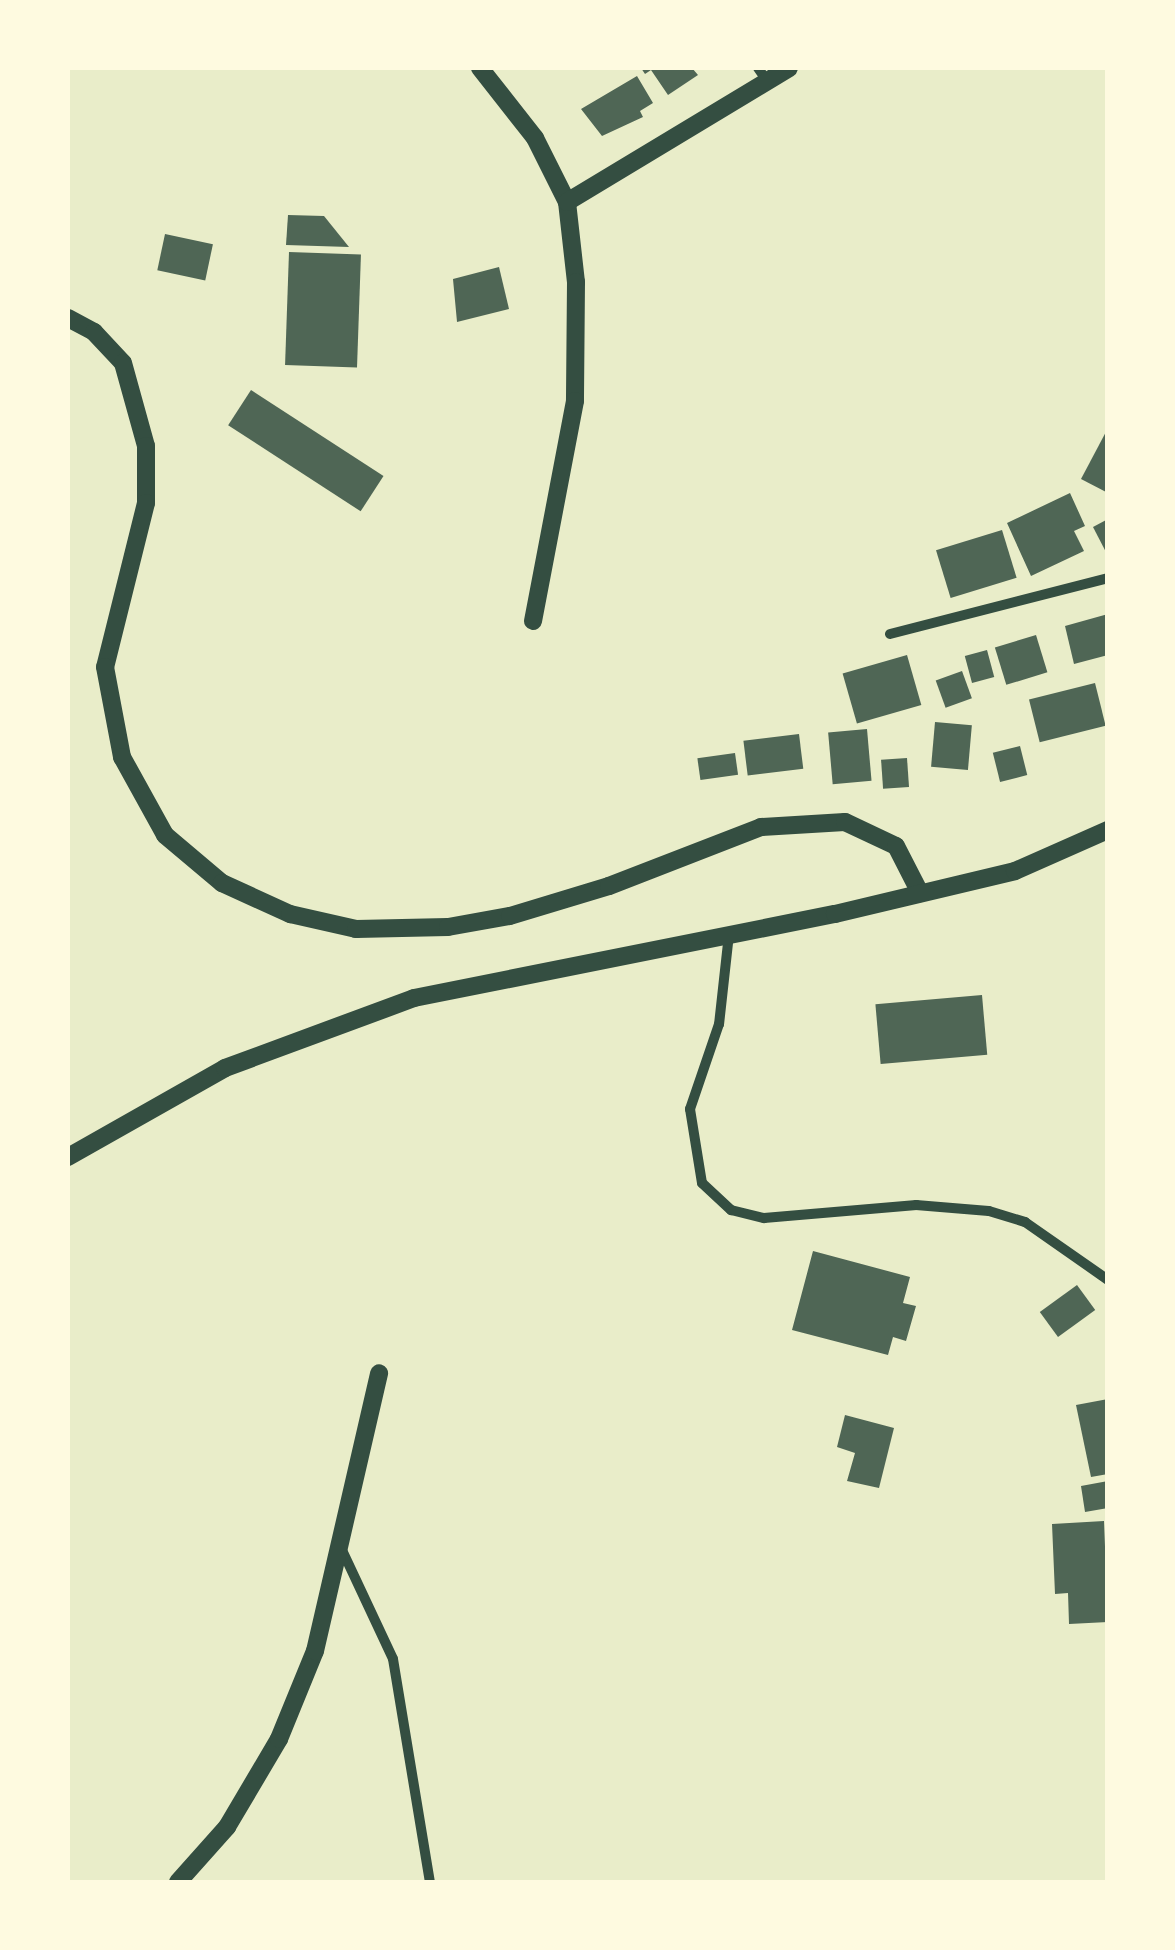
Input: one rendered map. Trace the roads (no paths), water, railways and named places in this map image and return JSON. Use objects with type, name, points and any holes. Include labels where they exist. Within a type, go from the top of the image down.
[{"type":"street","points":[[480,68],[535,138],[566,202],[576,282],[575,401],[532,621]]},
{"type":"street","points":[[566,202],[762,74],[789,68]]},
{"type":"street","points":[[68,318],[94,332],[123,363],[146,446],[146,502],[105,667],[122,756],[165,835],[222,882],[290,914],[356,929],[448,927],[510,916],[609,886],[761,828],[846,822],[896,846],[920,893]]},
{"type":"street","points":[[890,634],[1108,578]]},
{"type":"street","points":[[68,1158],[224,1068],[414,998],[920,893],[1015,870],[1108,830]]},
{"type":"street","points":[[729,933],[720,1024],[690,1109],[702,1183],[731,1210],[764,1218],[916,1205],[989,1210],[1024,1222],[1108,1280]]},
{"type":"street","points":[[178,1882],[227,1827],[279,1739],[316,1651],[379,1374]]},
{"type":"street","points":[[342,1550],[393,1659],[430,1882]]}]
